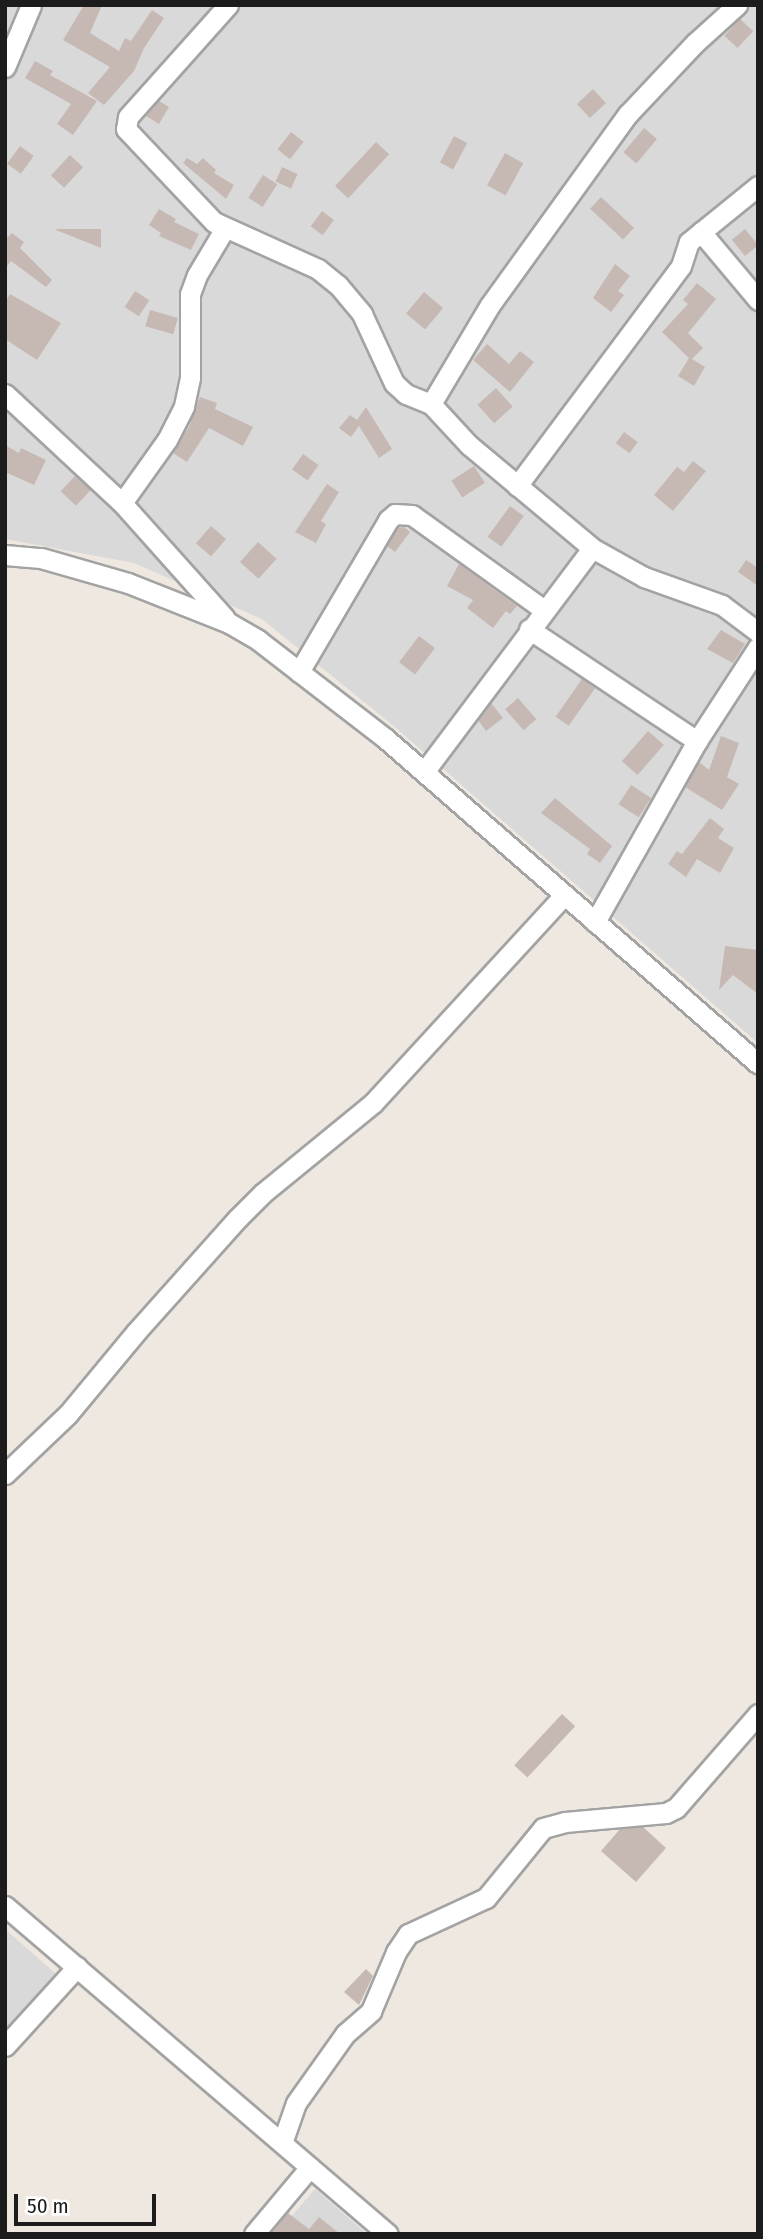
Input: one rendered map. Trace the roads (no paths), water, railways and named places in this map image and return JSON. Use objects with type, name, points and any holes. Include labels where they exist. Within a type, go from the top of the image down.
[{"type":"street","points":[[5,67],[31,5]]},
{"type":"street","points":[[228,5],[126,122],[126,129],[204,214],[225,228],[318,269],[338,285],[362,314],[394,383],[406,394],[431,404],[469,445],[592,548],[644,577],[722,605],[758,632]]},
{"type":"street","points":[[431,404],[490,305],[628,114],[695,43],[737,5]]},
{"type":"street","points":[[517,486],[681,266],[689,243],[758,186]]},
{"type":"street","points":[[122,503],[167,440],[184,406],[190,377],[190,294],[197,275],[225,228]]},
{"type":"street","points":[[701,233],[758,300]]},
{"type":"street","points":[[5,394],[122,503],[229,623],[299,672],[424,772],[758,1064]]},
{"type":"street","points":[[299,672],[388,520],[395,514],[412,515],[544,610]]},
{"type":"street","points":[[424,772],[592,548]]},
{"type":"street","points":[[5,555],[41,558],[82,568],[229,623]]},
{"type":"street","points":[[529,629],[697,741]]},
{"type":"street","points":[[595,922],[697,741],[758,647]]},
{"type":"street","points":[[5,1474],[68,1414],[135,1332],[238,1218],[263,1193],[373,1103],[564,895]]},
{"type":"street","points":[[282,2143],[296,2103],[345,2034],[371,2011],[396,1952],[408,1934],[486,1898],[543,1828],[565,1822],[666,1813],[676,1808],[758,1714]]},
{"type":"street","points":[[5,1906],[388,2234]]},
{"type":"street","points":[[5,2046],[77,1968]]},
{"type":"street","points":[[254,2234],[310,2167]]}]
